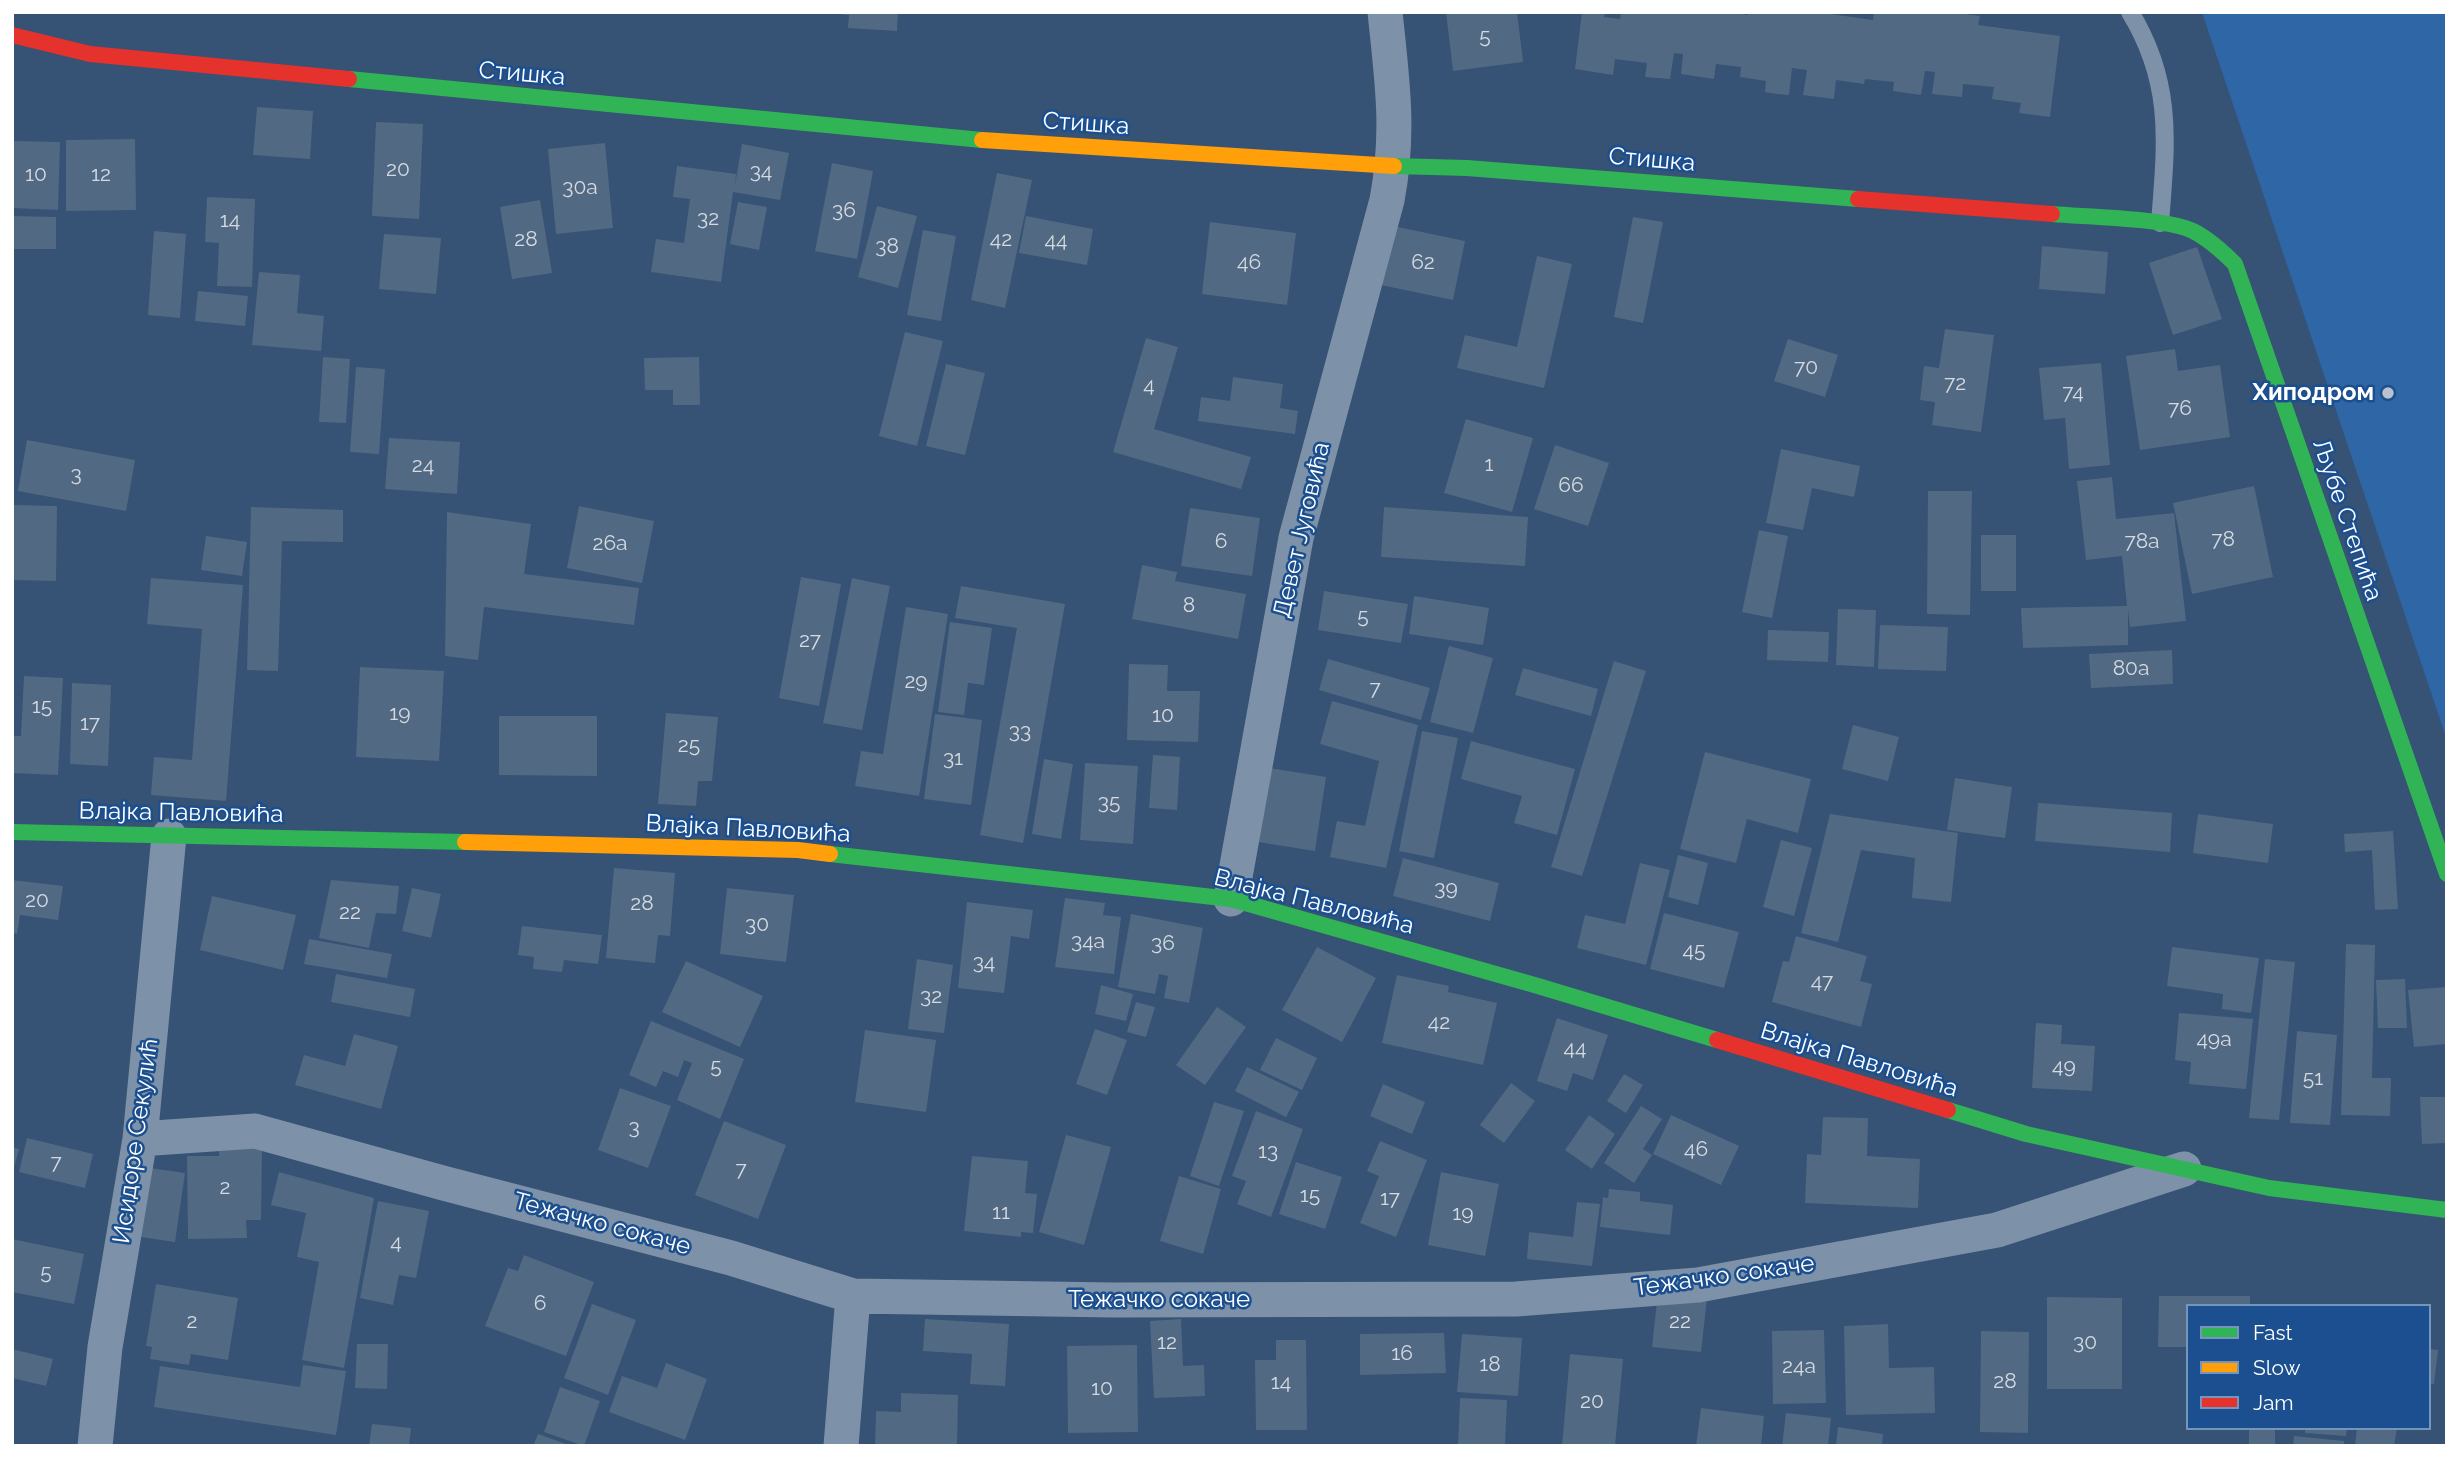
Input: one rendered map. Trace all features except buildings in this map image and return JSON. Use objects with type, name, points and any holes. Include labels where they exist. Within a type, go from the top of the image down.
[{"type":"street","name":"Девет Југовића","points":[[1231,899],[1296,538],[1384,214],[1393,166],[1395,111],[1385,12]]},
{"type":"street","name":"Стишка","points":[[12,35],[90,54],[994,141],[1393,166],[1467,168],[2160,223]]},
{"type":"street","name":"Љубе Степића","points":[[2160,223],[2190,229],[2217,245],[2235,264],[2447,874]]},
{"type":"street","name":"Влајка Павловића","points":[[12,832],[798,850],[1231,899],[1538,986],[2025,1134],[2269,1188],[2447,1210]]},
{"type":"street","name":"Исидоре Секулић","points":[[95,1446],[105,1347],[140,1139],[169,836]]},
{"type":"street","name":"Тежачко сокаче","points":[[140,1139],[255,1131],[731,1258],[853,1296],[1113,1300],[1516,1299],[1698,1285],[1997,1230],[2184,1169]]},
{"type":"street","points":[[841,1446],[853,1296]]},
{"type":"lane","points":[[2130,12],[2142,32],[2154,64],[2165,111],[2166,143],[2160,223]]},
{"type":"shaded area","name":"Хиподром","points":[[2202,12],[2447,12],[2447,740],[2213,45]]},
{"type":"traffic: fast","points":[[349,79],[982,140]]},
{"type":"traffic: fast","points":[[1394,166],[1467,168],[1858,199]]},
{"type":"traffic: fast","points":[[2052,214],[2146,221],[2181,227],[2204,238],[2235,264],[2447,874]]},
{"type":"traffic: fast","points":[[12,832],[465,842]]},
{"type":"traffic: fast","points":[[830,854],[1231,899],[1717,1040]]},
{"type":"traffic: fast","points":[[1948,1110],[2026,1134],[2269,1188],[2447,1210]]},
{"type":"traffic: slow","points":[[982,140],[1394,166]]},
{"type":"traffic: slow","points":[[465,842],[798,850],[830,854]]},
{"type":"traffic: jam","points":[[12,35],[90,54],[349,79]]},
{"type":"traffic: jam","points":[[1858,199],[2052,214]]},
{"type":"traffic: jam","points":[[1717,1040],[1948,1110]]},
{"type":"place","name":"Хиподром","points":[[2388,393]]}]
